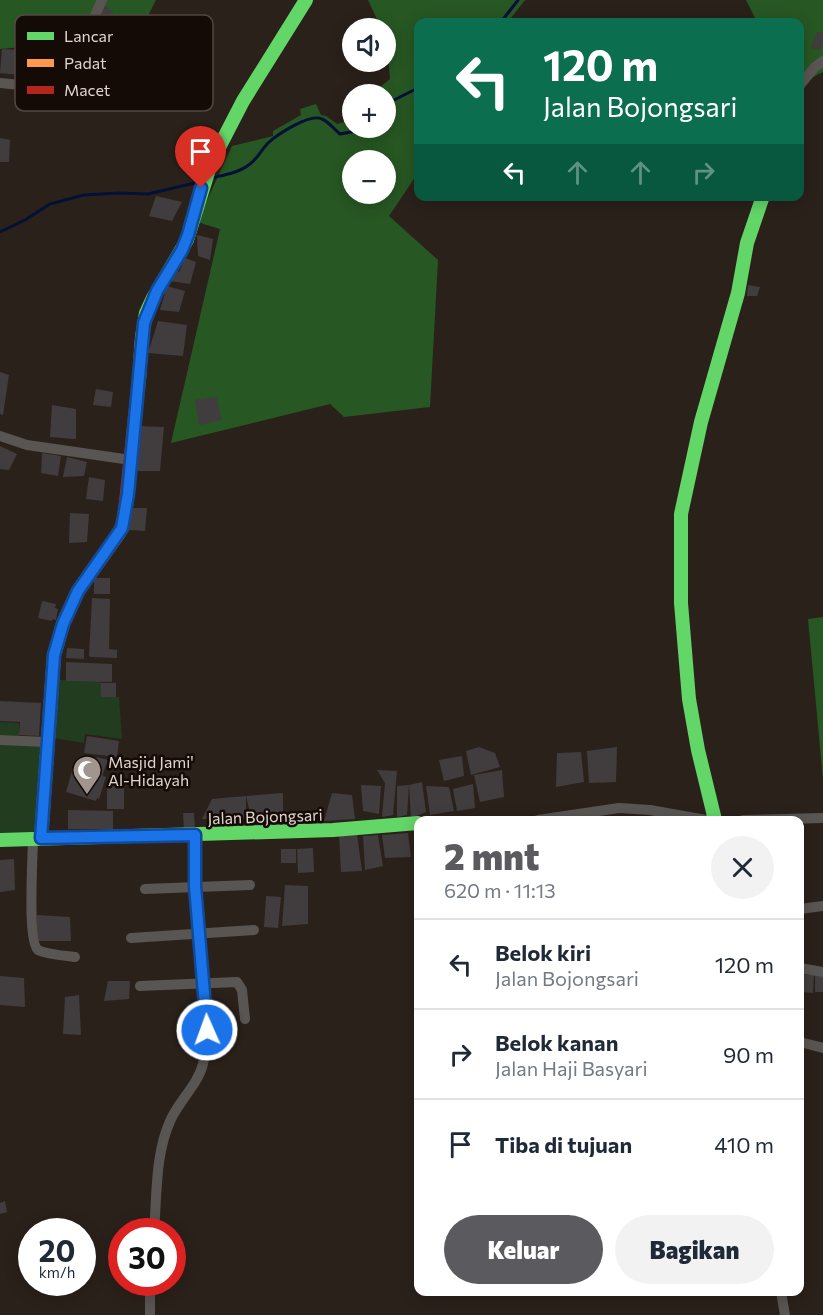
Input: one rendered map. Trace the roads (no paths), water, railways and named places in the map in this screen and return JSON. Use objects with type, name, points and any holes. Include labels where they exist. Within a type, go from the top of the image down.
[{"type":"street","points":[[95,15],[102,0]]},
{"type":"street","points":[[75,957],[40,951],[33,943],[31,925],[37,838],[48,742],[52,663],[63,624],[82,584],[122,528],[126,513],[144,323],[157,291],[182,250],[204,182],[227,130],[306,0]]},
{"type":"street","points":[[804,80],[823,61]]},
{"type":"street","points":[[0,83],[15,84]]},
{"type":"street","points":[[714,816],[698,750],[689,699],[681,603],[681,514],[704,411],[738,293],[747,243],[761,201]]},
{"type":"street","points":[[0,436],[27,445],[131,460]]},
{"type":"street","points":[[0,740],[48,742]]},
{"type":"street","points":[[565,816],[619,808],[650,810],[684,816]]},
{"type":"street","points":[[804,818],[823,818]]},
{"type":"street","name":"Jalan Bojongsari","points":[[0,840],[195,835],[367,828],[414,823]]},
{"type":"street","points":[[155,1218],[163,1140],[171,1120],[203,1065],[207,1030],[195,886],[195,835]]},
{"type":"street","points":[[146,889],[249,885]]},
{"type":"street","points":[[804,908],[823,906]]},
{"type":"street","points":[[131,938],[254,930]]},
{"type":"street","points":[[804,969],[823,972]]},
{"type":"street","points":[[141,986],[238,983],[242,990],[245,1019]]},
{"type":"street","points":[[804,1043],[823,1048]]},
{"type":"street","points":[[150,1296],[150,1315]]},
{"type":"street","points":[[782,1296],[784,1315]]},
{"type":"waterway","points":[[504,18],[518,0]]},
{"type":"waterway","points":[[396,99],[414,90]]},
{"type":"waterway","points":[[211,178],[241,170],[255,159],[273,139],[294,125],[310,119],[322,119],[342,134]]},
{"type":"waterway","points":[[0,232],[50,204],[84,195],[148,194],[199,182]]},
{"type":"place","name":"Masjid Jami' Al-Hidayah","points":[[87,796]]}]
